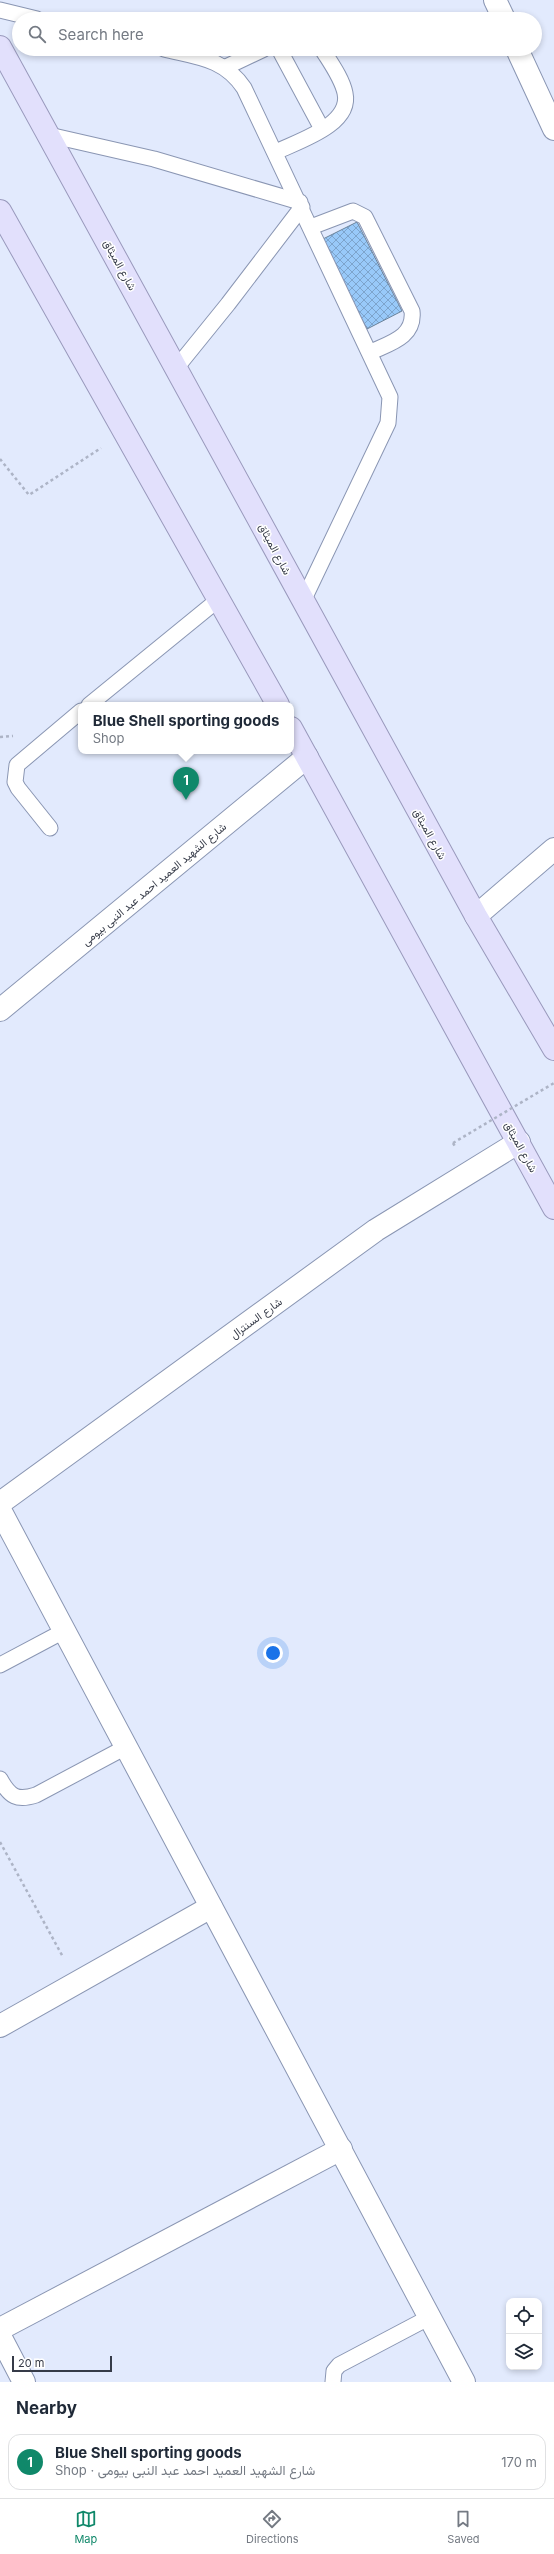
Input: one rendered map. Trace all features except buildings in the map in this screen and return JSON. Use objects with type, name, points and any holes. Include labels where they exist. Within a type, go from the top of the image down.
[{"type":"main road","name":"شارع الميثاق","points":[[0,47],[177,367],[302,601],[476,916],[554,1050]]},
{"type":"main road","points":[[0,211],[276,702]]},
{"type":"main road","name":"شارع الميثاق","points":[[294,733],[554,1208]]},
{"type":"street","points":[[495,0],[501,12]]},
{"type":"street","points":[[520,56],[554,129]]},
{"type":"street","name":"شارع الشهيد العميد احمد عبد النبى بيومى","points":[[0,1010],[307,757]]},
{"type":"street","points":[[476,916],[554,849]]},
{"type":"street","name":"شارع السنترال","points":[[0,1503],[376,1230],[519,1142]]},
{"type":"street","points":[[0,1510],[464,2382]]},
{"type":"street","points":[[0,2026],[211,1907]]},
{"type":"street","points":[[0,2329],[340,2149]]},
{"type":"street","points":[[0,2336],[24,2382]]},
{"type":"lane","points":[[0,10],[12,13]]},
{"type":"lane","points":[[194,56],[226,67],[236,76],[244,88],[371,352],[390,397],[388,422],[302,601]]},
{"type":"lane","points":[[226,67],[249,56]]},
{"type":"lane","points":[[283,56],[322,129]]},
{"type":"lane","points":[[276,152],[338,120],[346,102],[343,88],[326,56]]},
{"type":"lane","points":[[49,135],[154,159],[301,205]]},
{"type":"lane","points":[[177,367],[228,304],[301,205]]},
{"type":"lane","points":[[311,227],[353,211],[365,217],[412,311],[411,325],[404,336],[371,352]]},
{"type":"lane","points":[[93,702],[219,599]]},
{"type":"lane","points":[[50,828],[18,788],[15,782],[17,765],[78,714]]},
{"type":"lane","points":[[0,1665],[64,1630]]},
{"type":"lane","points":[[0,1779],[11,1795],[23,1799],[36,1795],[126,1748]]},
{"type":"lane","points":[[333,2382],[334,2371],[339,2365],[430,2317]]},
{"type":"path","points":[[0,458],[29,495],[124,433]]},
{"type":"path","points":[[453,1143],[554,1084]]},
{"type":"path","points":[[0,1842],[77,1983]]},
{"type":"place","name":"Blue Shell sporting goods","points":[[186,800]]}]
